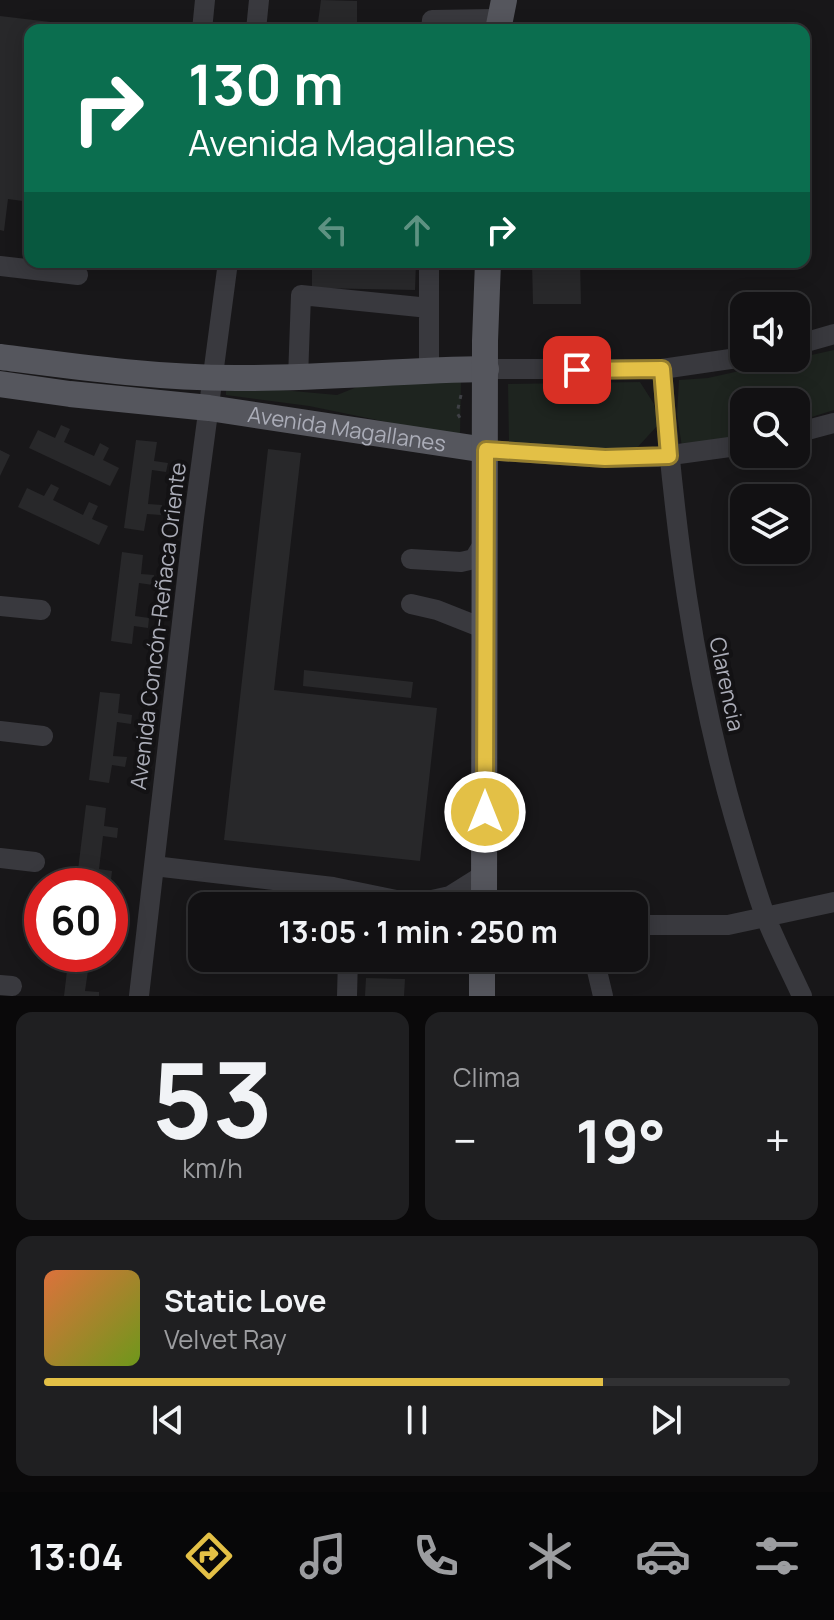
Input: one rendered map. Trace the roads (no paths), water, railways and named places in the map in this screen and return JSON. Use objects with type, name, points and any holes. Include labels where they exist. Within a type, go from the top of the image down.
[{"type":"main road","points":[[484,892],[488,268]]},
{"type":"main road","name":"Avenida Magallanes","points":[[0,357],[106,370],[214,378],[298,378],[486,369]]},
{"type":"main road","points":[[297,422],[289,406],[298,378]]},
{"type":"main road","name":"Avenida Magallanes","points":[[0,384],[209,408],[486,450]]},
{"type":"main road","points":[[482,972],[482,996]]},
{"type":"street","points":[[203,24],[205,0]]},
{"type":"street","points":[[257,24],[259,0]]},
{"type":"street","points":[[432,24],[432,20],[496,16]]},
{"type":"street","points":[[0,266],[78,275]]},
{"type":"street","name":"Avenida Concón-Reñaca Oriente","points":[[139,996],[227,268]]},
{"type":"street","points":[[429,268],[429,370]]},
{"type":"street","points":[[298,378],[301,295],[429,308]]},
{"type":"street","points":[[810,341],[834,334]]},
{"type":"street","name":"Avenida Magallanes","points":[[486,369],[662,369],[730,359]]},
{"type":"street","name":"Clarencia","points":[[662,369],[678,545],[700,679],[729,799],[766,918],[802,996]]},
{"type":"street","points":[[810,429],[834,423]]},
{"type":"street","name":"Avenida Magallanes","points":[[486,450],[605,458],[669,456],[730,447]]},
{"type":"street","points":[[411,559],[461,562],[474,559],[485,541]]},
{"type":"street","points":[[411,604],[437,610],[485,629]]},
{"type":"street","points":[[0,606],[41,610]]},
{"type":"street","points":[[0,731],[43,736]]},
{"type":"street","points":[[0,858],[35,862]]},
{"type":"street","points":[[154,866],[333,887],[406,902],[450,896],[485,874]]},
{"type":"street","points":[[648,925],[728,925],[834,902]]},
{"type":"street","points":[[347,996],[348,972]]},
{"type":"street","points":[[597,972],[603,996]]}]
